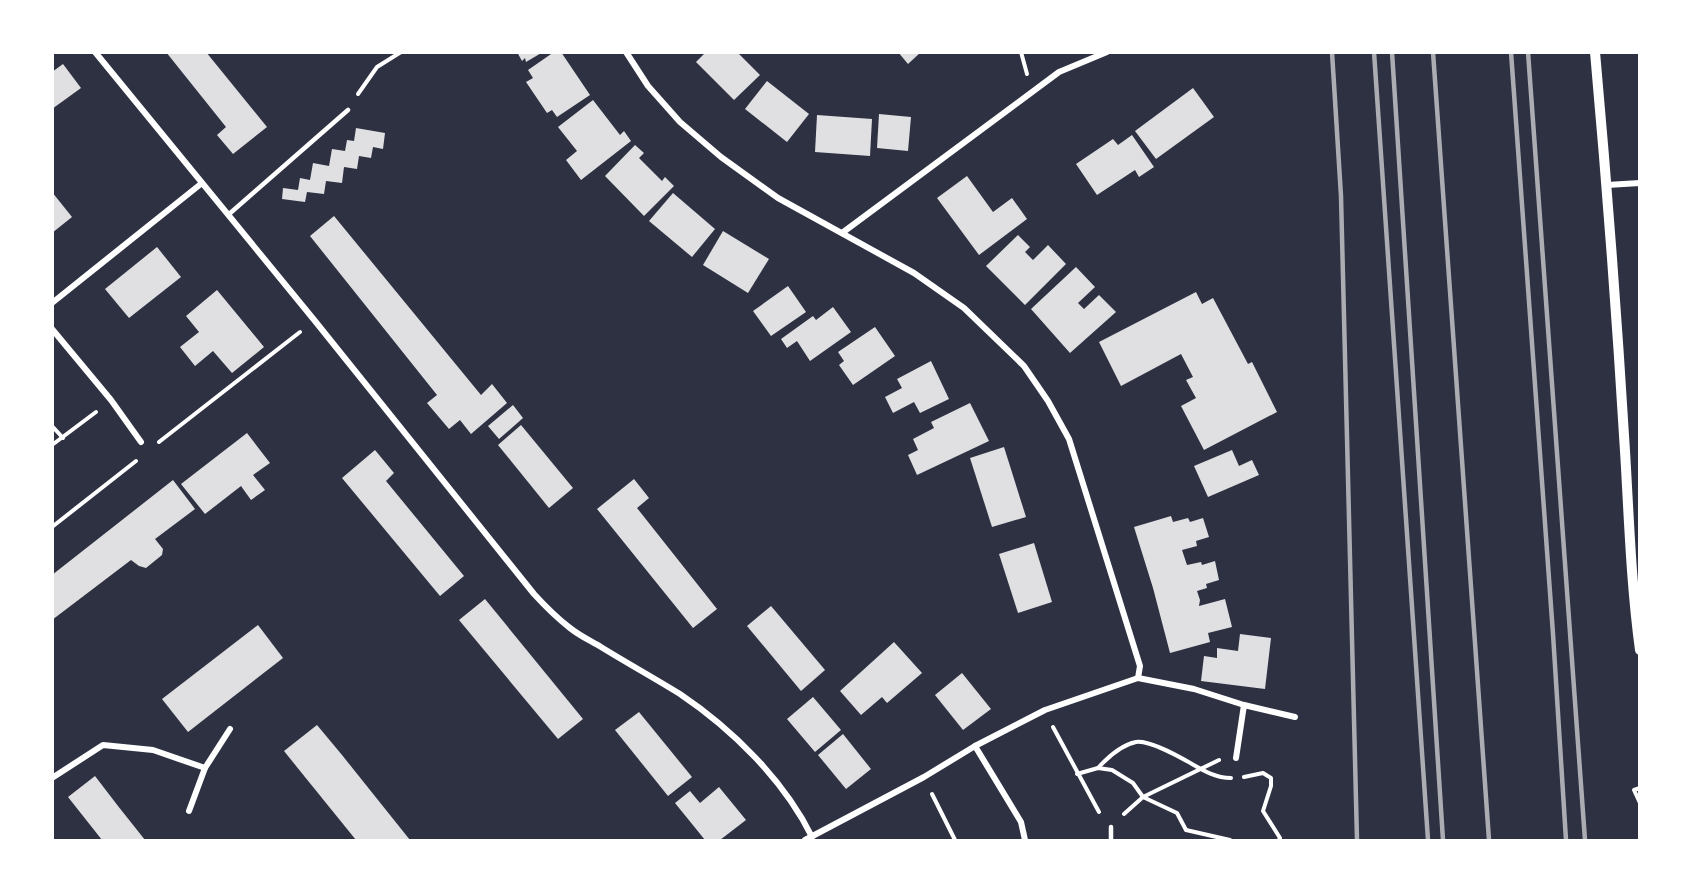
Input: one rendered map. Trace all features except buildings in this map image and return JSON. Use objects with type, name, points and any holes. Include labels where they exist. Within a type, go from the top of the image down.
[{"type":"street","points":[[95,52],[534,594],[572,630],[679,694],[732,735],[762,765],[806,824],[808,839],[924,777],[975,746],[1045,710],[1138,678],[1194,689],[1244,705],[1296,717]]},
{"type":"street","points":[[626,52],[648,87],[680,122],[721,157],[778,198],[914,273],[964,308],[1024,366],[1048,401],[1069,439],[1140,666],[1138,678]]},
{"type":"street","points":[[842,233],[1059,72],[1107,52]]},
{"type":"street","points":[[1595,52],[1634,606],[1640,650]]},
{"type":"street","points":[[52,303],[202,183]]},
{"type":"street","points":[[1606,185],[1640,183]]},
{"type":"street","points":[[52,329],[111,400],[141,442]]},
{"type":"street","points":[[1236,759],[1244,705]]},
{"type":"street","points":[[189,811],[206,768],[231,729]]},
{"type":"street","points":[[52,778],[103,745],[153,750],[206,768]]},
{"type":"street","points":[[975,746],[1020,822],[1025,840]]},
{"type":"lane","points":[[228,215],[348,110]]},
{"type":"lane","points":[[1110,827],[1111,840]]},
{"type":"path","points":[[348,110],[377,67],[401,52]]},
{"type":"path","points":[[52,527],[315,321]]},
{"type":"path","points":[[52,445],[111,400]]},
{"type":"path","points":[[52,426],[63,438]]},
{"type":"path","points":[[141,442],[148,451]]},
{"type":"path","points":[[1045,710],[1077,774],[1097,810],[1110,827],[1143,797],[1221,759],[1236,759]]},
{"type":"path","points":[[1098,768],[1120,749],[1137,741],[1177,755],[1221,778],[1250,777],[1263,773],[1271,778],[1271,786],[1263,811],[1276,830],[1279,840]]},
{"type":"path","points":[[1077,774],[1098,768],[1112,770],[1133,783],[1143,797],[1177,813],[1186,830],[1230,840]]},
{"type":"path","points":[[924,777],[955,840]]},
{"type":"path","points":[[1640,788],[1634,789],[1640,803]]},
{"type":"railway","points":[[1332,52],[1341,196],[1357,840]]},
{"type":"railway","points":[[1374,52],[1428,840]]},
{"type":"railway","points":[[1392,52],[1443,840]]},
{"type":"railway","points":[[1433,52],[1489,840]]},
{"type":"railway","points":[[1511,52],[1566,840]]},
{"type":"railway","points":[[1528,52],[1585,840]]}]
